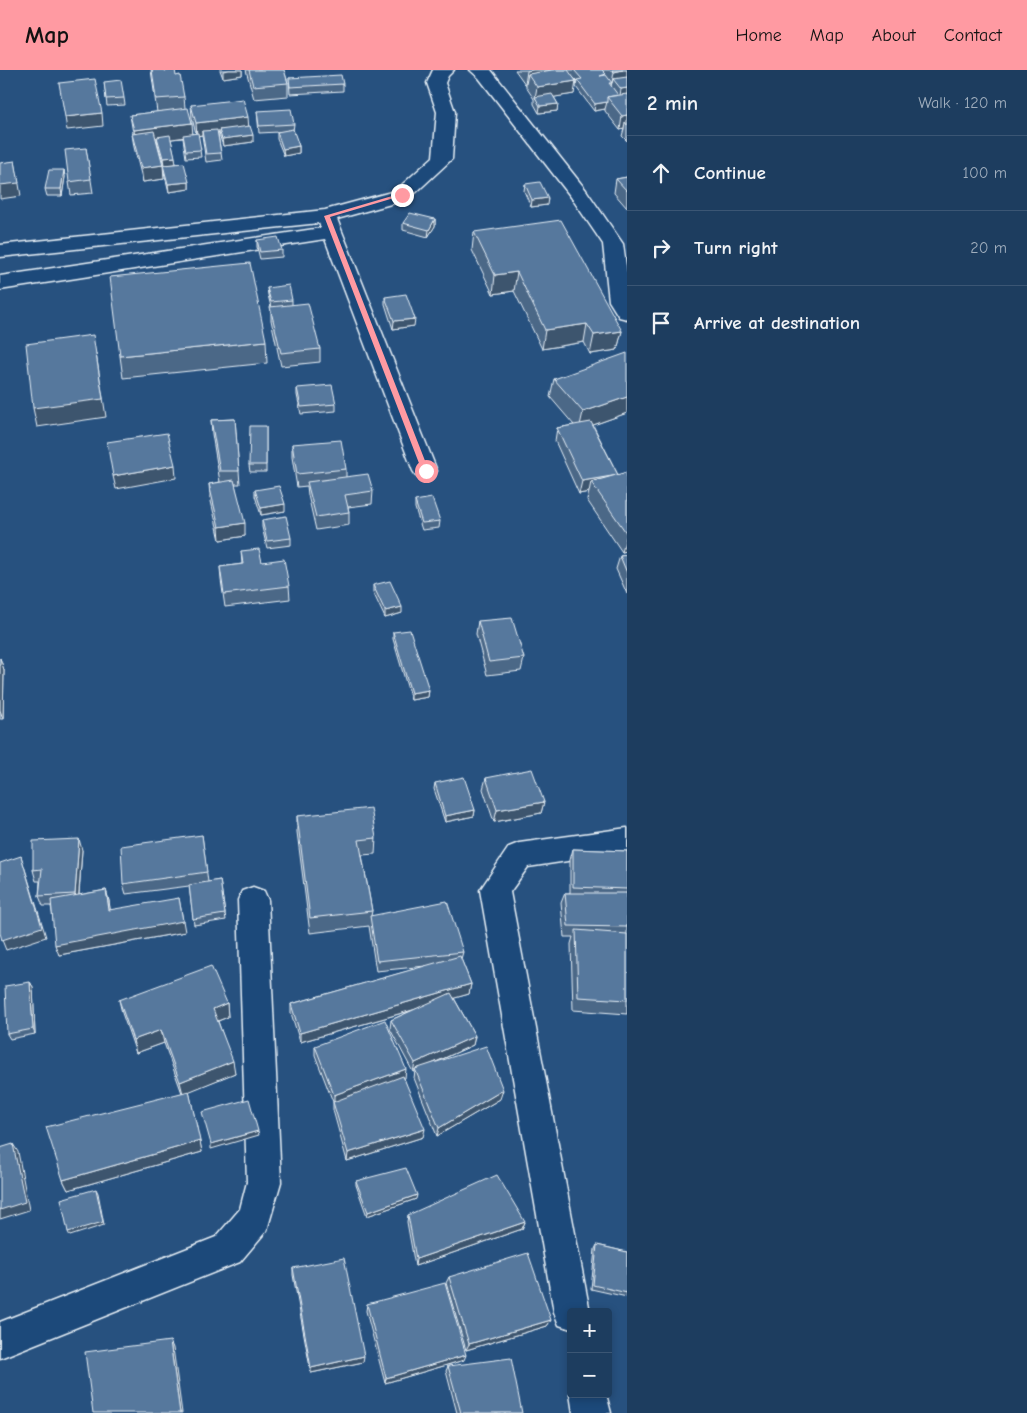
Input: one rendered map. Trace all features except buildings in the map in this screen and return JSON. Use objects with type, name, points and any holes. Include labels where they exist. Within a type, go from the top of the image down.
[{"type":"street","points":[[0,284],[329,224],[402,195],[442,159],[446,112],[436,83],[440,73],[445,70]]},
{"type":"street","points":[[479,70],[485,74],[620,243],[620,301],[627,312]]},
{"type":"street","points":[[0,252],[329,224]]},
{"type":"street","points":[[329,224],[426,471]]},
{"type":"street","points":[[571,1308],[495,890],[519,856],[627,840]]},
{"type":"street","points":[[0,1340],[228,1250],[255,1218],[264,1182],[253,900]]},
{"type":"street","points":[[589,1398],[592,1413]]},
{"type":"route","points":[[402,195],[326,216],[426,471]]}]
